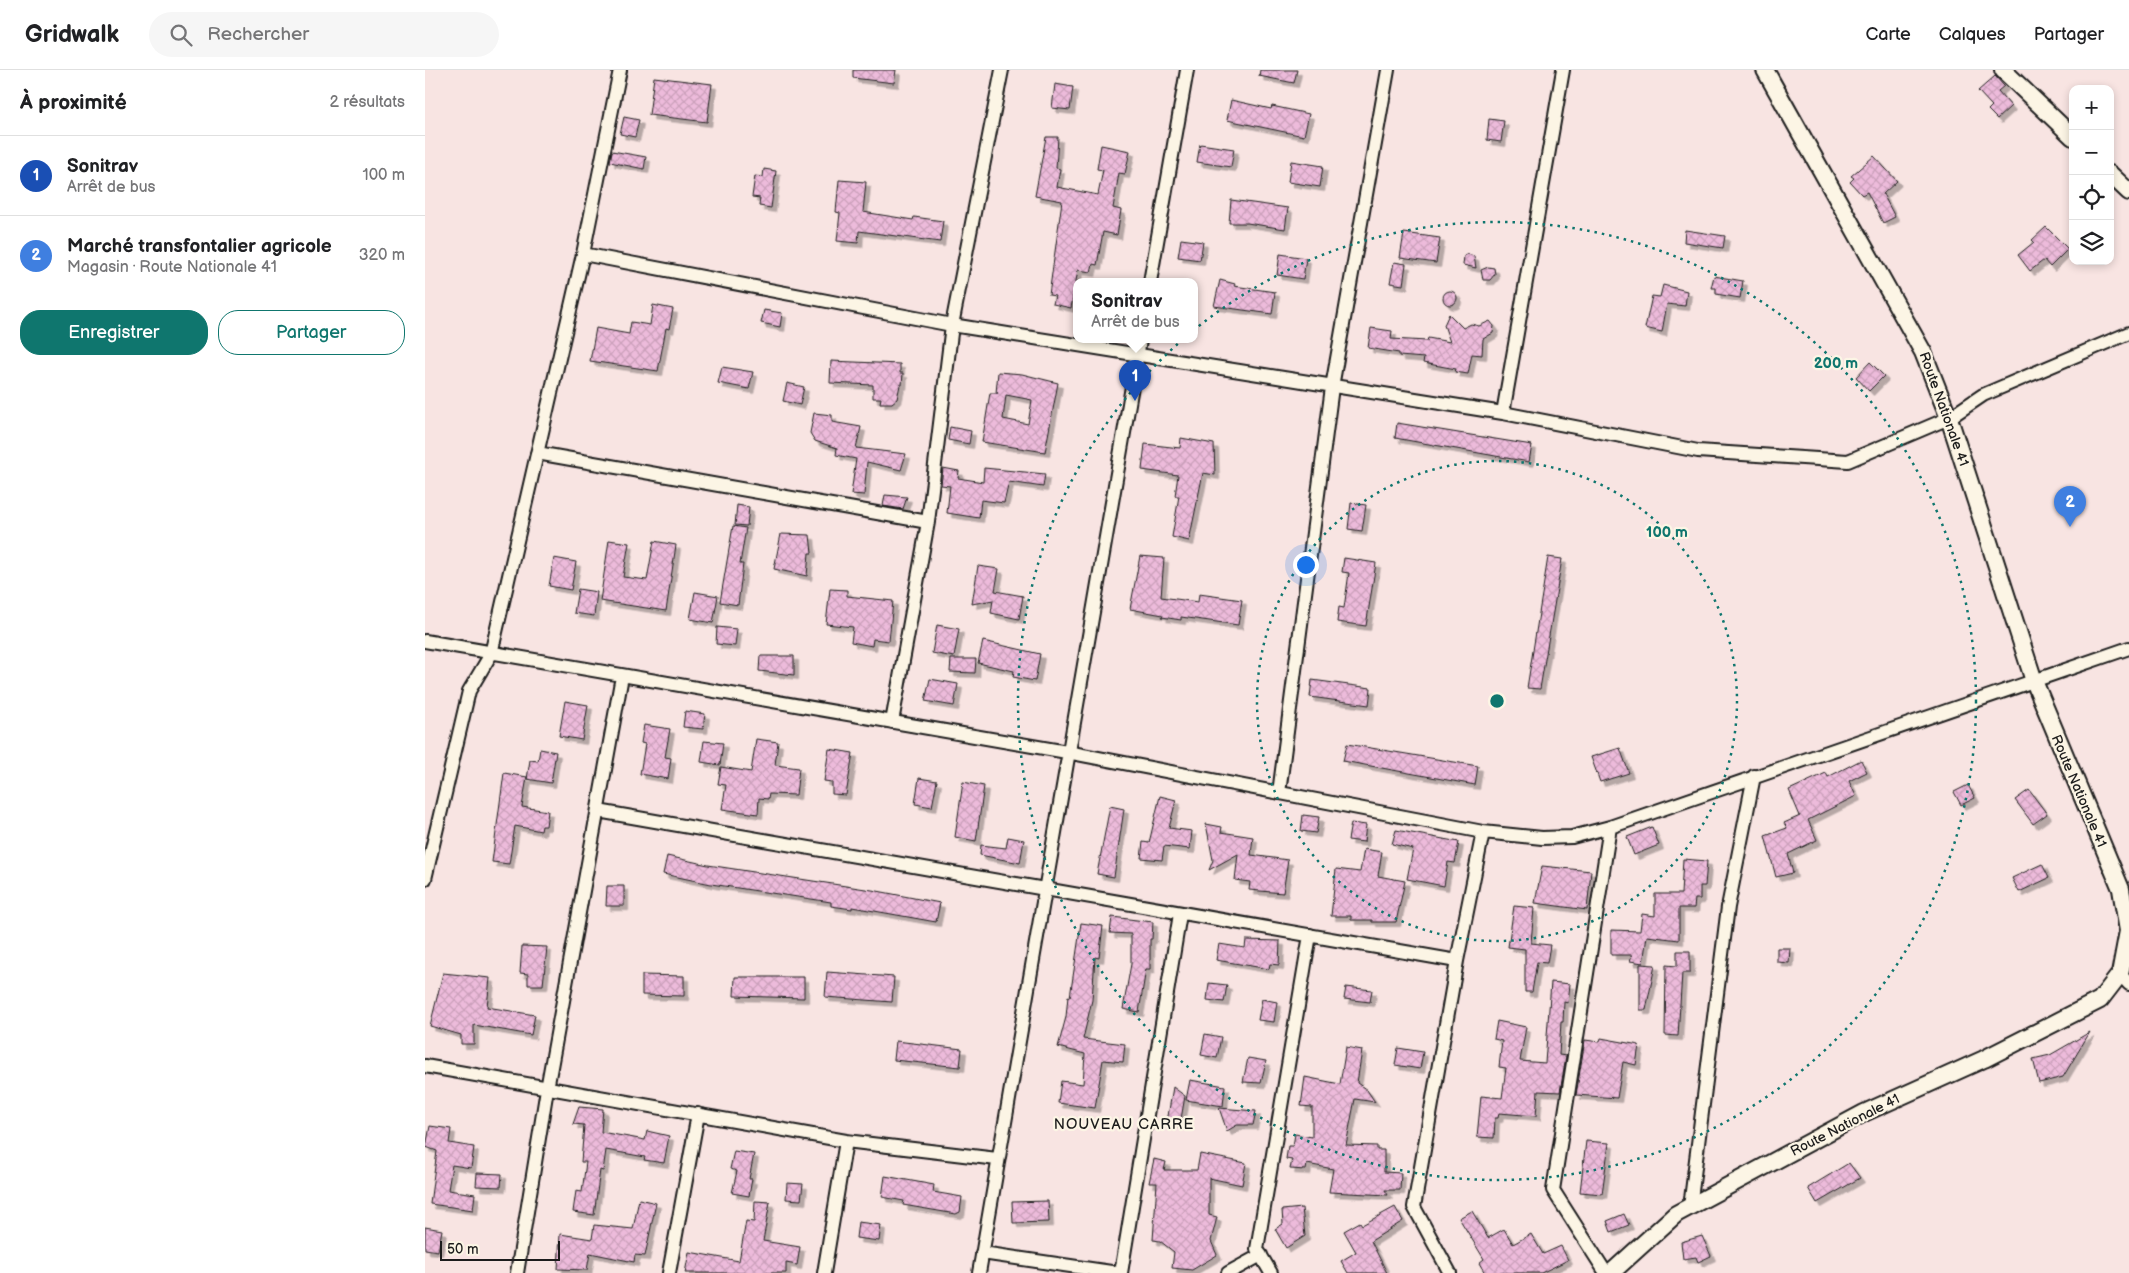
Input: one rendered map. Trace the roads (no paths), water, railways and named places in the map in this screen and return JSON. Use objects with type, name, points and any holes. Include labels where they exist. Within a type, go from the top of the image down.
[{"type":"street","points":[[425,879],[431,823],[469,691],[491,654],[583,254],[620,70]]},
{"type":"street","points":[[892,722],[928,522],[952,325],[1002,70]]},
{"type":"street","points":[[1151,278],[1187,70]]},
{"type":"street","points":[[1279,793],[1333,387],[1388,70]]},
{"type":"street","points":[[1503,413],[1563,70]]},
{"type":"street","name":"Route Nationale 41","points":[[1611,1273],[1676,1214],[1864,1113],[1984,1059],[2100,1000],[2125,979],[2128,931],[2125,889],[2034,681],[1949,418],[1923,352],[1765,70]]},
{"type":"street","points":[[2003,70],[2069,133]]},
{"type":"street","points":[[2111,175],[2129,192]]},
{"type":"street","points":[[583,254],[952,325],[1503,413],[1699,451],[1848,461],[1949,418],[1983,395],[2129,333]]},
{"type":"street","points":[[979,1273],[1067,752],[1139,343]]},
{"type":"street","points":[[537,453],[928,522]]},
{"type":"street","points":[[425,641],[491,654],[1067,752],[1483,832],[1542,838],[1572,837],[1610,827],[2129,648]]},
{"type":"street","points":[[517,1273],[547,1088],[622,676]]},
{"type":"street","points":[[1690,1207],[1728,907],[1754,776]]},
{"type":"street","points":[[598,811],[1457,961]]},
{"type":"street","points":[[1606,1273],[1553,1190],[1610,827]]},
{"type":"street","points":[[1450,1273],[1413,1207],[1457,961],[1483,832]]},
{"type":"street","points":[[982,1253],[1120,1273],[1180,914]]},
{"type":"street","points":[[1271,1273],[1257,1249],[1310,935]]},
{"type":"street","points":[[425,1066],[846,1140],[997,1159]]},
{"type":"street","points":[[669,1273],[698,1114]]},
{"type":"street","points":[[824,1273],[846,1140]]},
{"type":"street","points":[[1227,1273],[1261,1255]]},
{"type":"place","name":"Sonitrav","points":[[1135,401]]},
{"type":"place","name":"Marché transfontalier agricole","points":[[2070,527]]},
{"type":"district","name":"NOUVEAU CARRE","points":[[1124,1124]]}]
